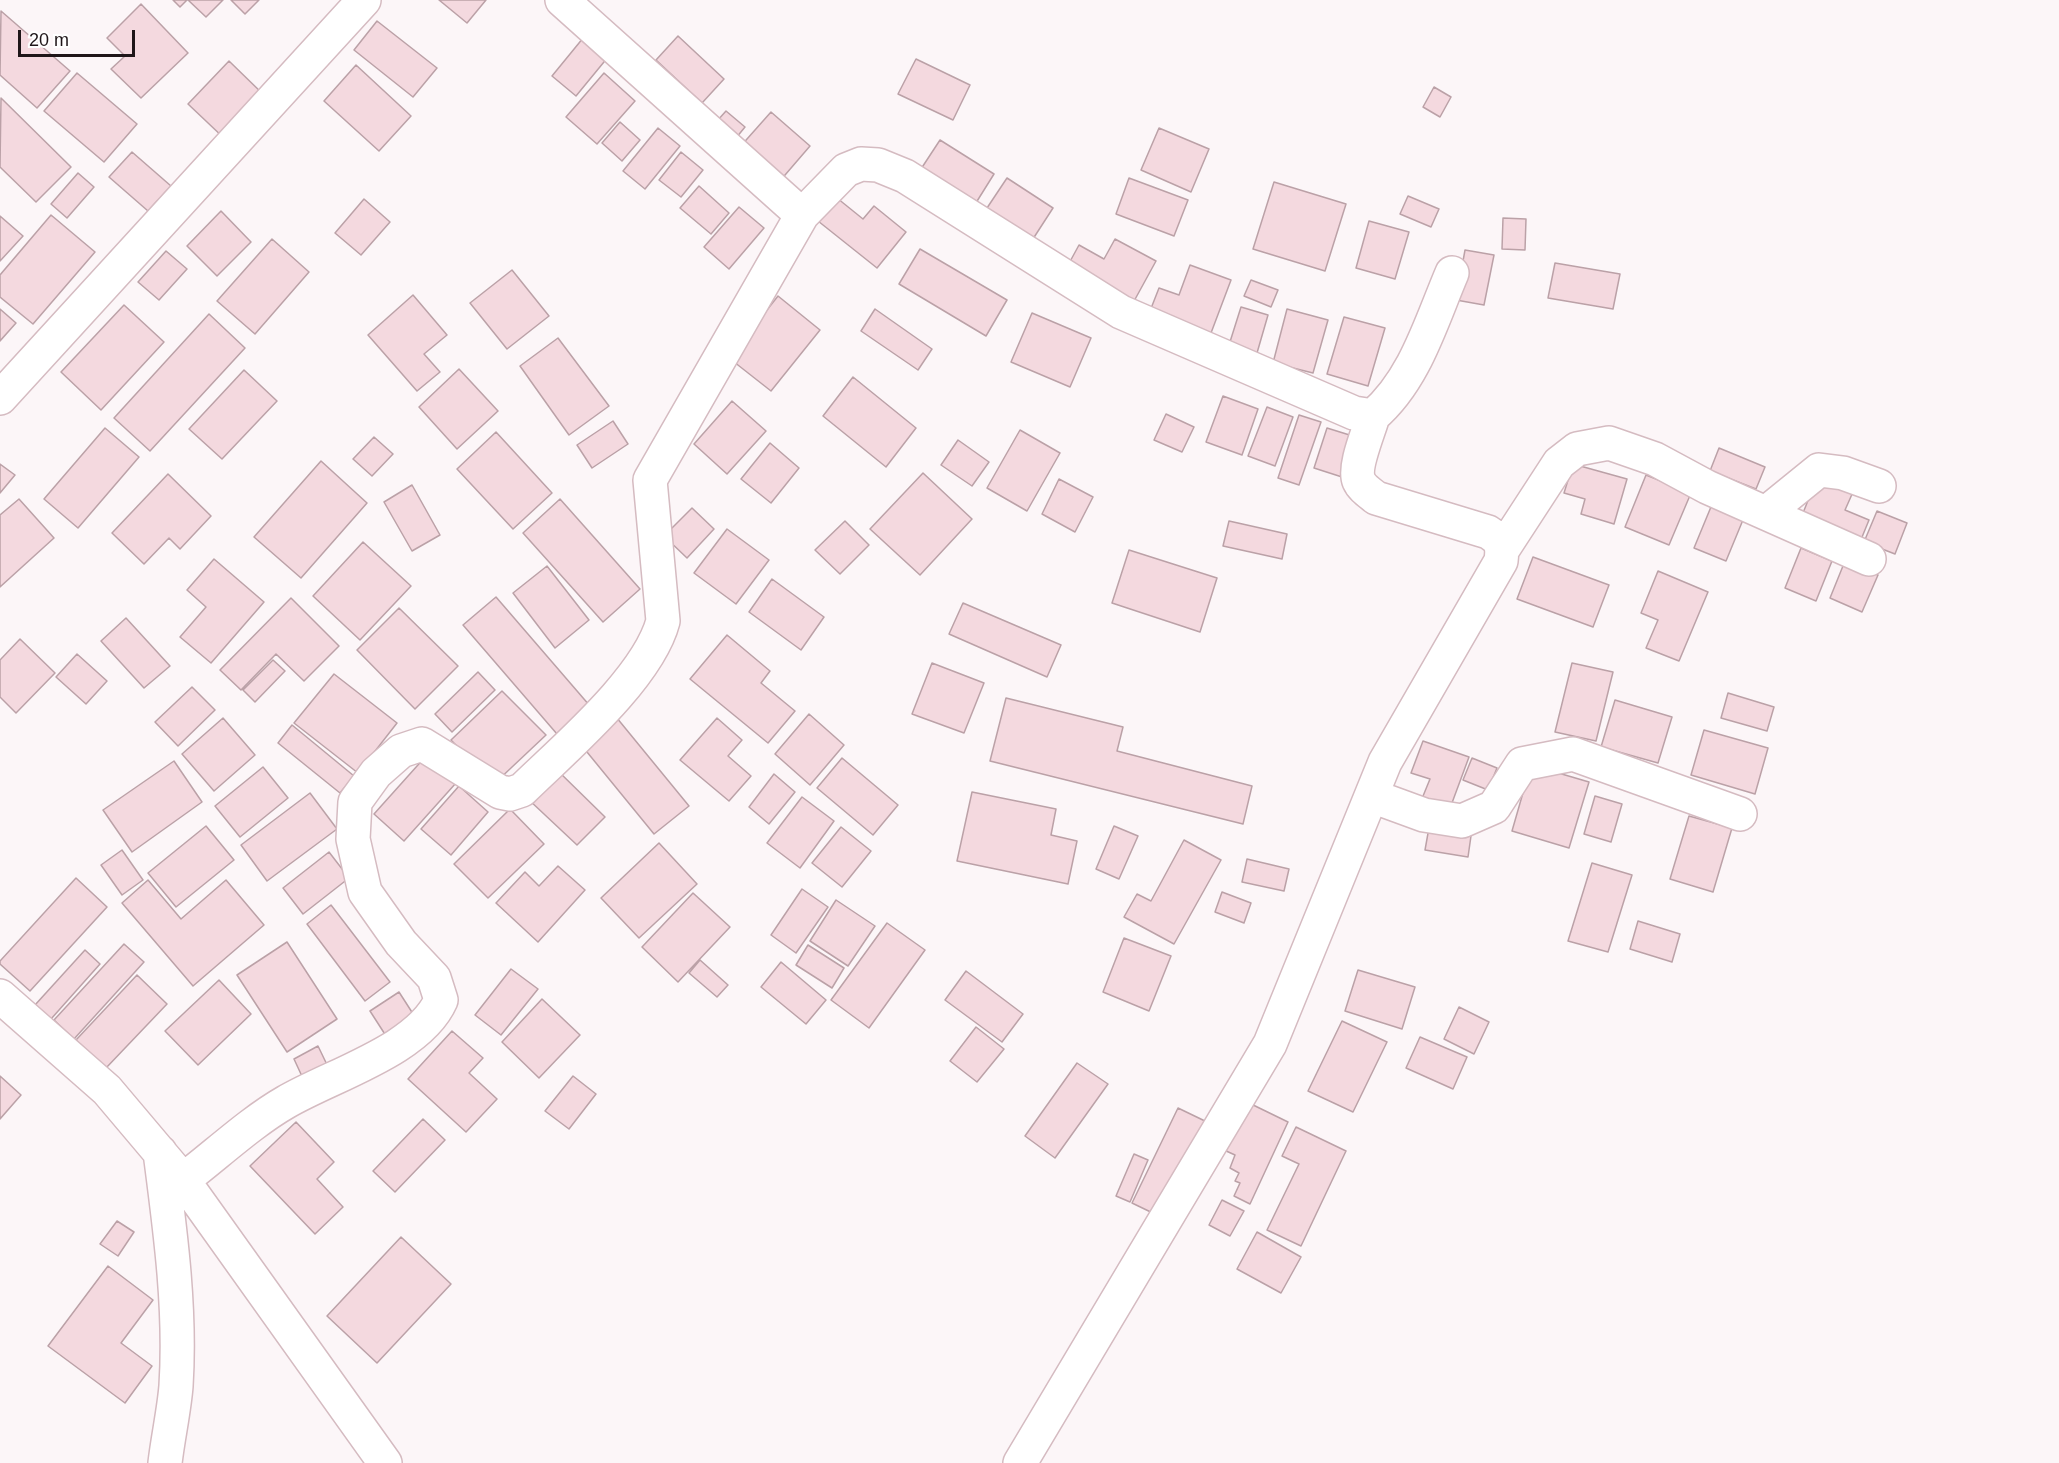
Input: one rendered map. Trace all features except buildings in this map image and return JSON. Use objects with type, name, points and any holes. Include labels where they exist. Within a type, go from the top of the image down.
[{"type":"street","points":[[0,398],[364,0]]},
{"type":"street","points":[[562,0],[802,215]]},
{"type":"street","points":[[183,1180],[284,1103],[400,1043],[427,1022],[436,1011],[441,1000],[434,978],[401,943],[365,892],[352,838],[355,802],[376,773],[401,751],[422,744],[500,792],[510,794],[522,790],[610,704],[658,639],[663,621],[650,480],[802,215],[846,170],[861,164],[878,165],[905,176],[1121,312],[1340,409],[1373,416]]},
{"type":"street","points":[[1452,273],[1407,378],[1388,403],[1373,416],[1357,470],[1359,482],[1376,498],[1488,532],[1500,540],[1503,549]]},
{"type":"street","points":[[1020,1463],[1270,1044],[1385,762],[1501,561],[1503,549],[1559,463],[1577,449],[1609,443],[1655,459],[1766,513],[1869,559]]},
{"type":"street","points":[[1766,513],[1818,470],[1843,473],[1879,486]]},
{"type":"street","points":[[1372,796],[1424,815],[1462,821],[1494,807],[1522,764],[1572,754],[1740,814]]},
{"type":"street","points":[[0,996],[107,1090],[160,1152],[183,1180],[385,1463]]},
{"type":"street","points":[[160,1152],[173,1254],[176,1324],[176,1386],[165,1463]]}]
